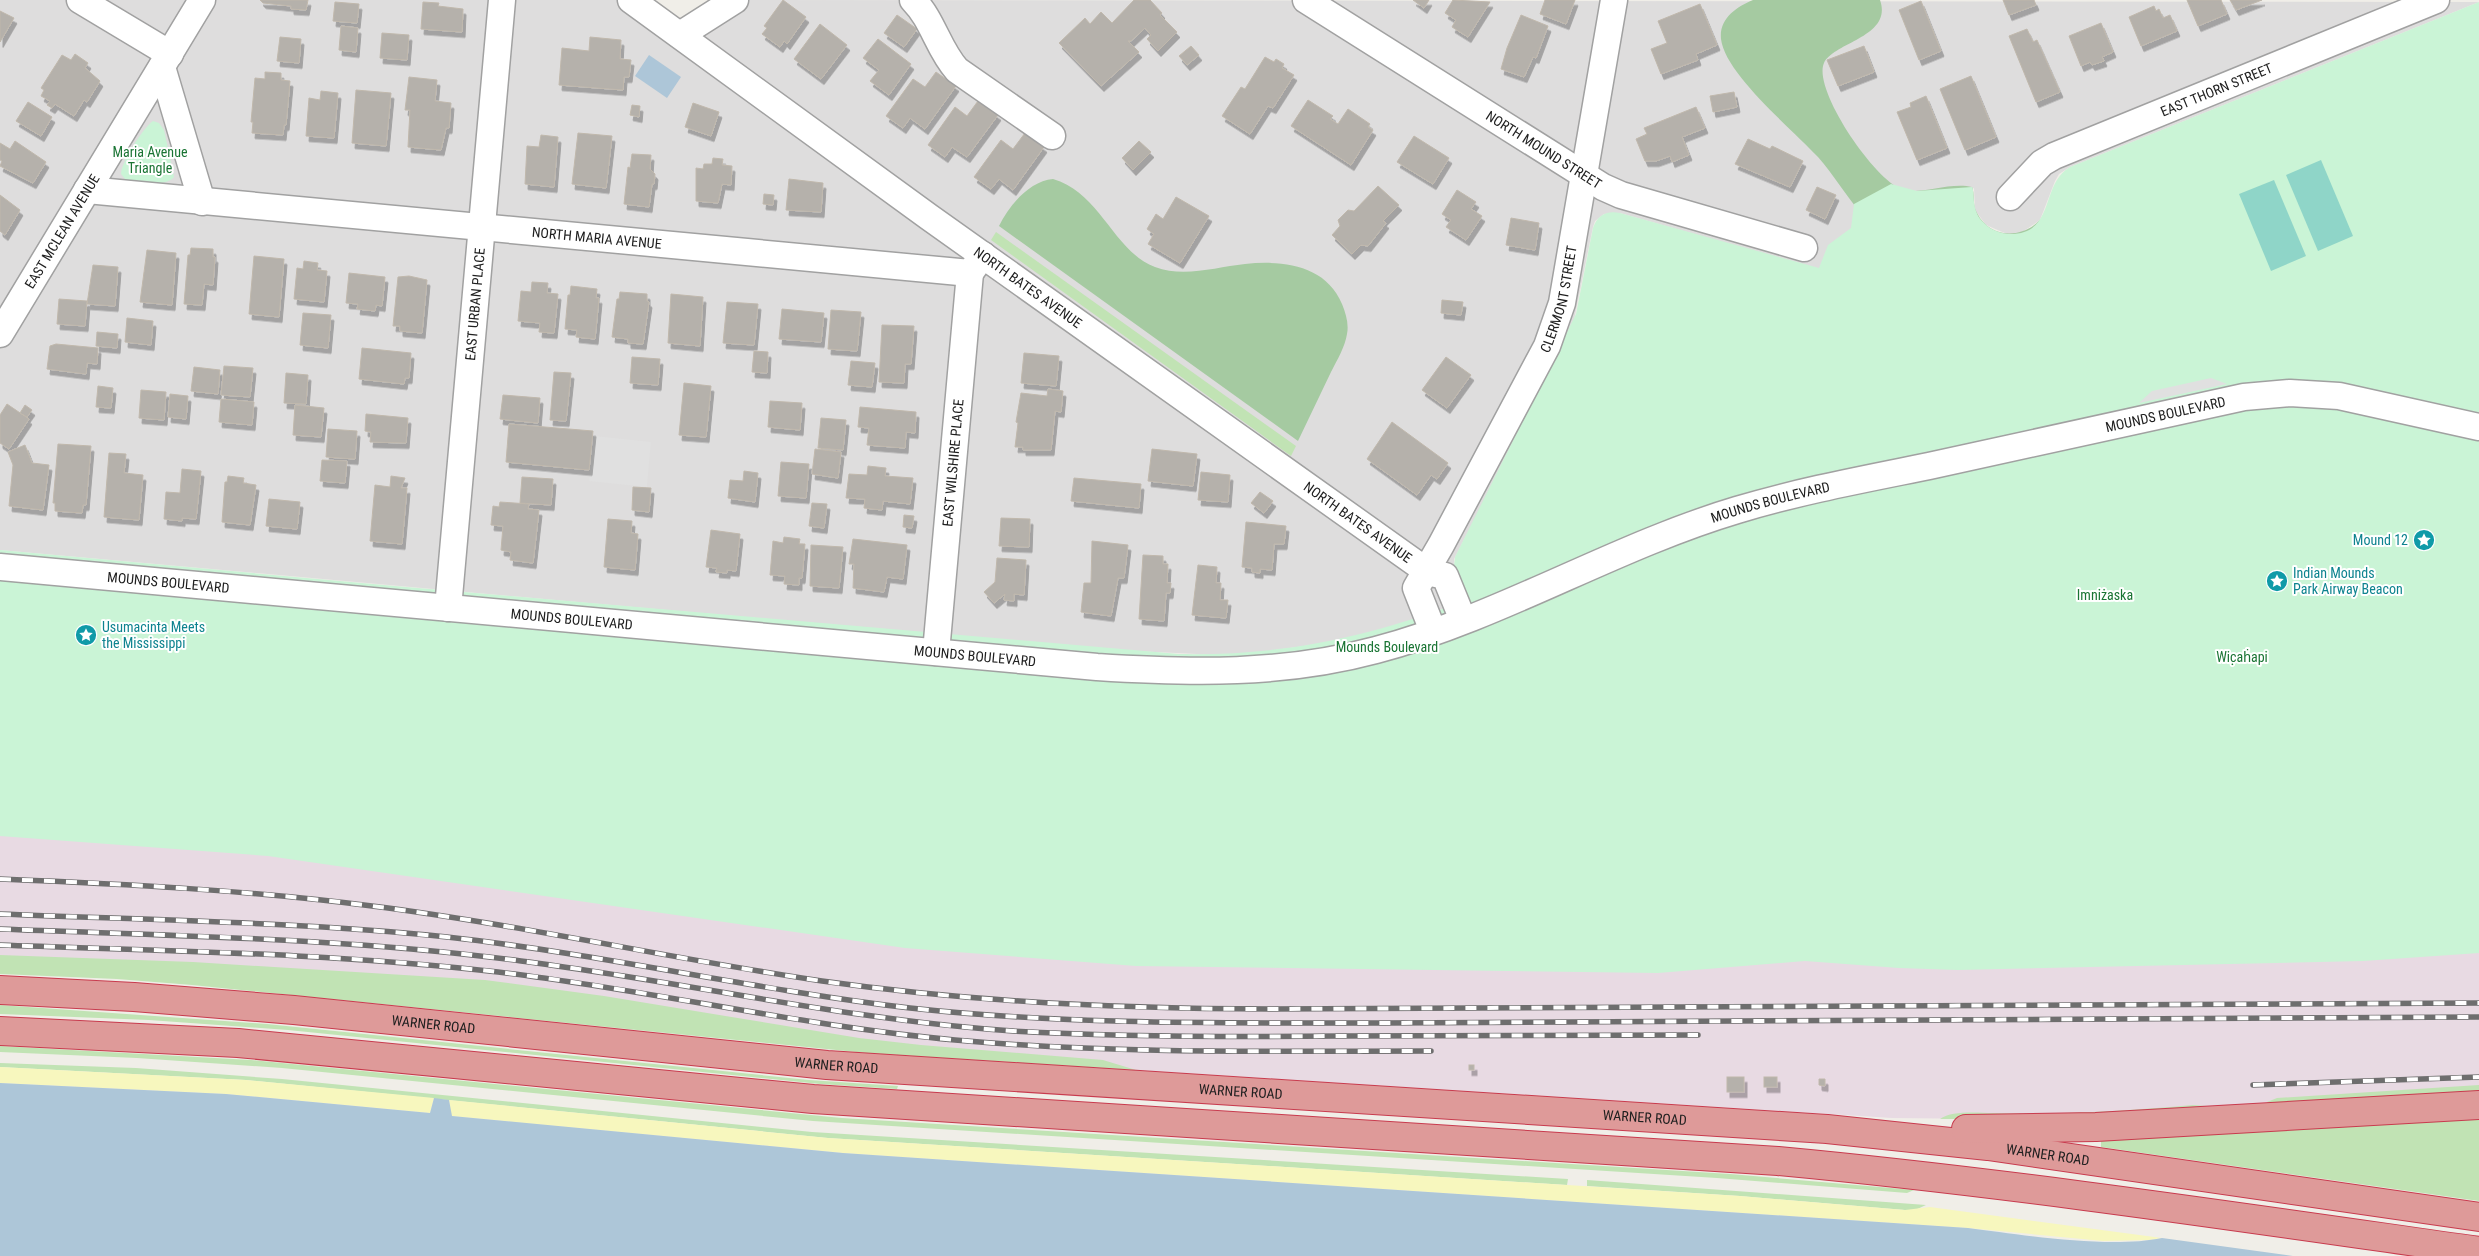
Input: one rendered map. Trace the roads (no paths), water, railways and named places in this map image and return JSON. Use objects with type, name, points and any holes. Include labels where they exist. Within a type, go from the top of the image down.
[{"type":"highway","name":"WARNER ROAD","points":[[0,990],[169,999],[304,1011],[827,1065],[1827,1129],[1934,1139],[2479,1216]]},
{"type":"highway","points":[[0,1030],[238,1043],[830,1101],[1778,1161],[1924,1175],[2064,1192],[2479,1251]]},
{"type":"highway","points":[[1827,1129],[2096,1127],[2479,1105]]},
{"type":"street","points":[[80,0],[166,60],[202,202]]},
{"type":"street","name":"EAST MCLEAN AVENUE","points":[[0,334],[202,0]]},
{"type":"street","name":"EAST URBAN PLACE","points":[[448,608],[502,0]]},
{"type":"street","name":"NORTH BATES AVENUE","points":[[631,0],[680,35],[977,264],[1427,572]]},
{"type":"street","points":[[680,35],[736,0]]},
{"type":"street","points":[[913,0],[926,17],[947,56],[958,70],[1052,136]]},
{"type":"street","name":"NORTH MOUND STREET","points":[[1306,0],[1584,177],[1620,195],[1804,248]]},
{"type":"street","name":"CLERMONT STREET","points":[[1433,632],[1416,588],[1427,572],[1552,334],[1562,303],[1614,0]]},
{"type":"street","name":"EAST THORN STREET","points":[[2010,197],[2042,162],[2054,156],[2436,0]]},
{"type":"street","name":"NORTH MARIA AVENUE","points":[[87,190],[482,228],[977,264]]},
{"type":"street","name":"EAST WILSHIRE PLACE","points":[[936,652],[977,264]]},
{"type":"street","name":"MOUNDS BOULEVARD","points":[[0,567],[1134,669],[1236,671],[1288,667],[1336,659],[1376,650],[1433,632],[1641,544],[1738,510],[1826,488],[2244,397],[2290,393],[2339,396],[2479,427]]},
{"type":"street","points":[[1427,572],[1445,576],[1463,620]]},
{"type":"railway","points":[[0,879],[186,888],[326,900],[541,932],[710,963],[822,981],[934,994],[1102,1006],[1271,1009],[2479,1003]]},
{"type":"railway","points":[[0,914],[280,925],[447,937],[563,953],[794,992],[910,1008],[1028,1018],[1206,1023],[1385,1023],[2479,1017]]},
{"type":"railway","points":[[0,929],[261,939],[456,953],[583,970],[828,1010],[951,1026],[1013,1031],[1216,1036],[1698,1035]]},
{"type":"railway","points":[[0,945],[312,957],[498,972],[612,988],[840,1026],[955,1040],[1133,1050],[1431,1051]]},
{"type":"railway","points":[[2253,1085],[2479,1077]]},
{"type":"place","name":"Mound 12","points":[[2424,540]]},
{"type":"place","name":"Indian Mounds Park Airway Beacon","points":[[2277,581]]},
{"type":"place","name":"Usumacinta Meets the Mississippi","points":[[86,635]]},
{"type":"park label","name":"Maria Avenue Triangle","points":[[150,160]]},
{"type":"park label","name":"Imniżaska","points":[[2105,595]]},
{"type":"park label","name":"Mounds Boulevard","points":[[1387,647]]},
{"type":"park label","name":"Wic̣aḣapi","points":[[2242,657]]}]
